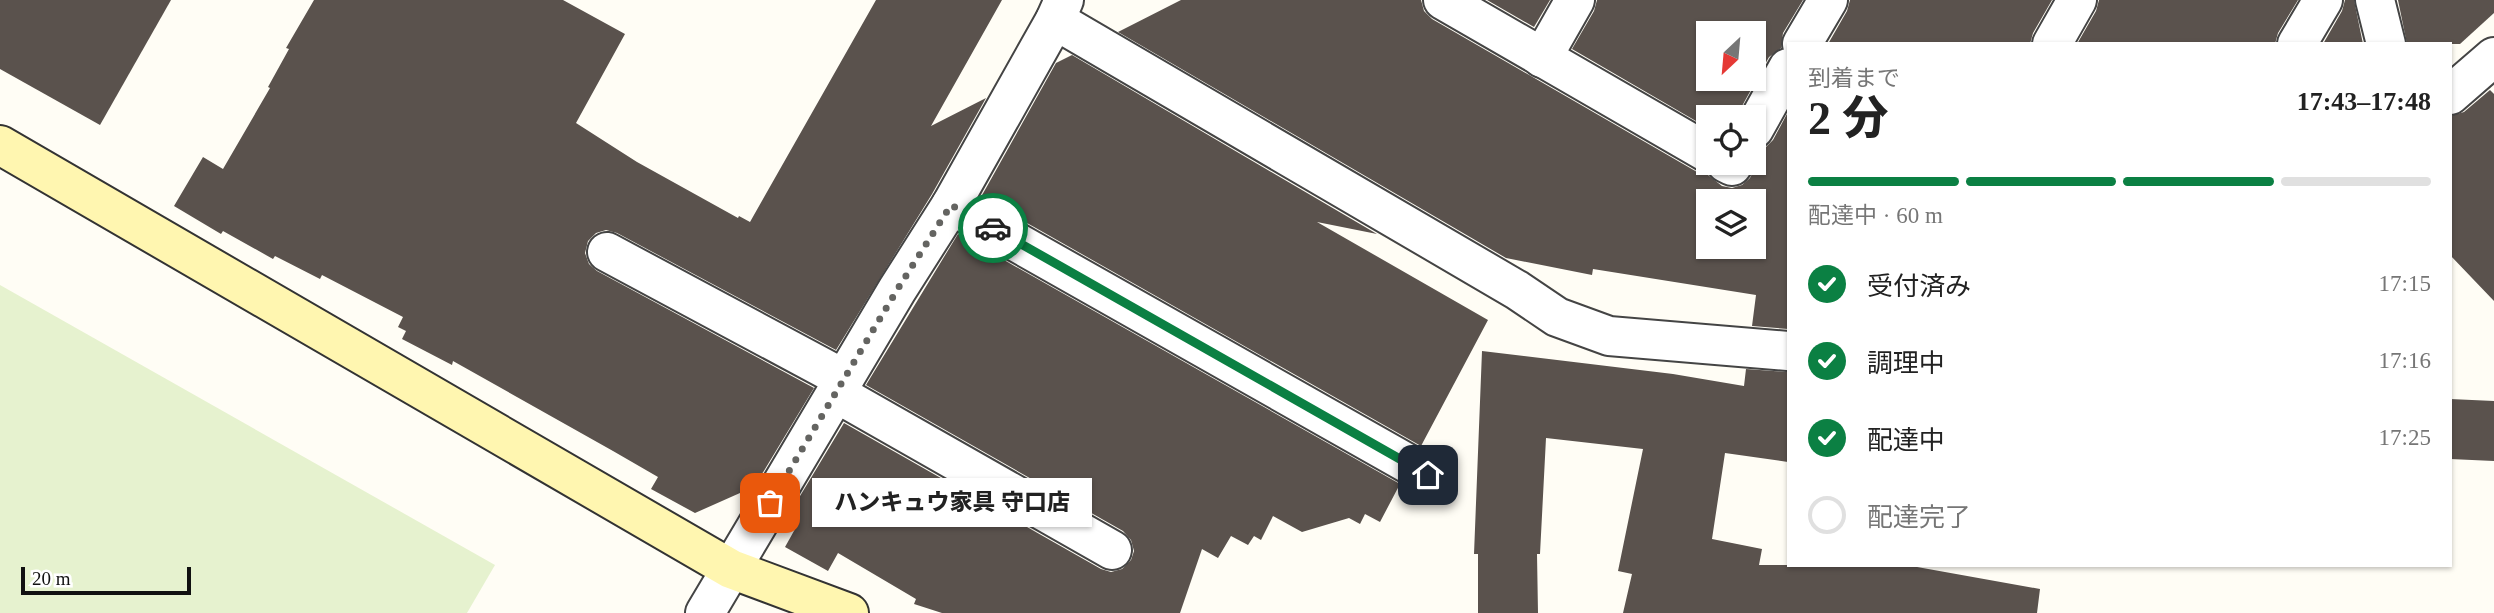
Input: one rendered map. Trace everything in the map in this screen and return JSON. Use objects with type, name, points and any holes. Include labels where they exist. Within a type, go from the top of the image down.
[{"type":"street","points":[[1443,0],[1696,146]]},
{"type":"street","points":[[1542,58],[1575,0]]},
{"type":"street","points":[[1803,42],[1828,0]]},
{"type":"street","points":[[2053,42],[2077,0]]},
{"type":"street","points":[[2298,42],[2323,0]]},
{"type":"street","points":[[2375,0],[2386,42]]},
{"type":"street","points":[[705,613],[951,205],[1060,10],[1557,317],[1609,336],[1787,351]]},
{"type":"street","points":[[2452,93],[2494,57]]},
{"type":"street","points":[[1766,107],[1787,70]]},
{"type":"street","points":[[0,145],[731,569],[849,613]]},
{"type":"street","points":[[951,205],[1428,475]]},
{"type":"street","points":[[607,252],[840,386],[1112,550]]},
{"type":"green space","points":[[0,285],[495,565],[467,613],[0,613]]},
{"type":"building","points":[[0,0],[171,0],[100,125],[0,69]]},
{"type":"building","points":[[314,0],[563,0],[625,34],[576,123],[637,162],[750,222],[876,0],[1002,0],[931,126],[986,98],[932,194],[836,350],[617,233],[606,230],[596,233],[588,241],[585,253],[589,264],[597,271],[814,388],[748,497],[740,493],[695,513],[651,489],[658,477],[453,361],[452,365],[402,339],[406,331],[398,327],[403,317],[322,275],[320,279],[275,256],[273,259],[223,231],[221,234],[174,206],[203,157],[223,169],[270,88],[268,87],[289,49],[286,48]]},
{"type":"building","points":[[1181,0],[1421,0],[1424,11],[1432,19],[1696,171],[1696,175],[1708,175],[1722,186],[1732,188],[1742,185],[1751,175],[1766,175],[1766,147],[1773,140],[1787,114],[1787,329],[1752,326],[1756,295],[1593,269],[1592,275],[1506,258],[1118,32]]},
{"type":"building","points":[[1487,0],[1550,0],[1534,27]]},
{"type":"building","points":[[1597,0],[1803,0],[1783,33],[1781,48],[1766,62],[1766,21],[1696,21],[1696,91],[1750,91],[1743,105],[1696,105],[1696,121],[1572,49],[1594,11]]},
{"type":"building","points":[[1850,0],[2052,0],[2031,42],[1829,42],[1847,11]]},
{"type":"building","points":[[2099,0],[2298,0],[2276,42],[2078,42],[2096,11]]},
{"type":"building","points":[[2345,0],[2354,0],[2363,42],[2324,42],[2342,11]]},
{"type":"building","points":[[2398,0],[2494,0],[2494,13],[2460,44],[2407,42]]},
{"type":"building","points":[[1072,55],[1377,234],[1317,222],[1488,320],[1421,446],[981,197],[1056,63]]},
{"type":"building","points":[[2490,90],[2494,94],[2494,301],[2452,257],[2452,115],[2464,112]]},
{"type":"building","points":[[958,234],[1400,484],[1380,522],[1365,514],[1360,524],[1349,518],[1302,532],[1273,516],[1261,540],[1254,536],[1248,545],[1231,536],[1218,558],[1202,549],[1180,613],[942,613],[914,604],[916,599],[838,553],[828,571],[785,547],[799,522],[788,516],[844,423],[1101,569],[1111,572],[1122,569],[1131,560],[1134,551],[1131,540],[1123,531],[866,385]]},
{"type":"building","points":[[1482,351],[1673,374],[1744,386],[1746,369],[1787,372],[1787,462],[1725,453],[1712,539],[1762,549],[1759,565],[1917,567],[2040,589],[2037,613],[1623,613],[1632,574],[1618,571],[1643,449],[1546,438],[1540,554],[1537,554],[1538,613],[1478,613],[1478,554],[1474,554]]},
{"type":"building","points":[[2452,399],[2494,401],[2494,461],[2452,459]]},
{"type":"way so far","points":[[770,503],[951,205],[993,228]]},
{"type":"place","name":"ハンキュウ家具 守口店","points":[[770,503]]},
{"type":"route","points":[[993,228],[1428,475]]}]
